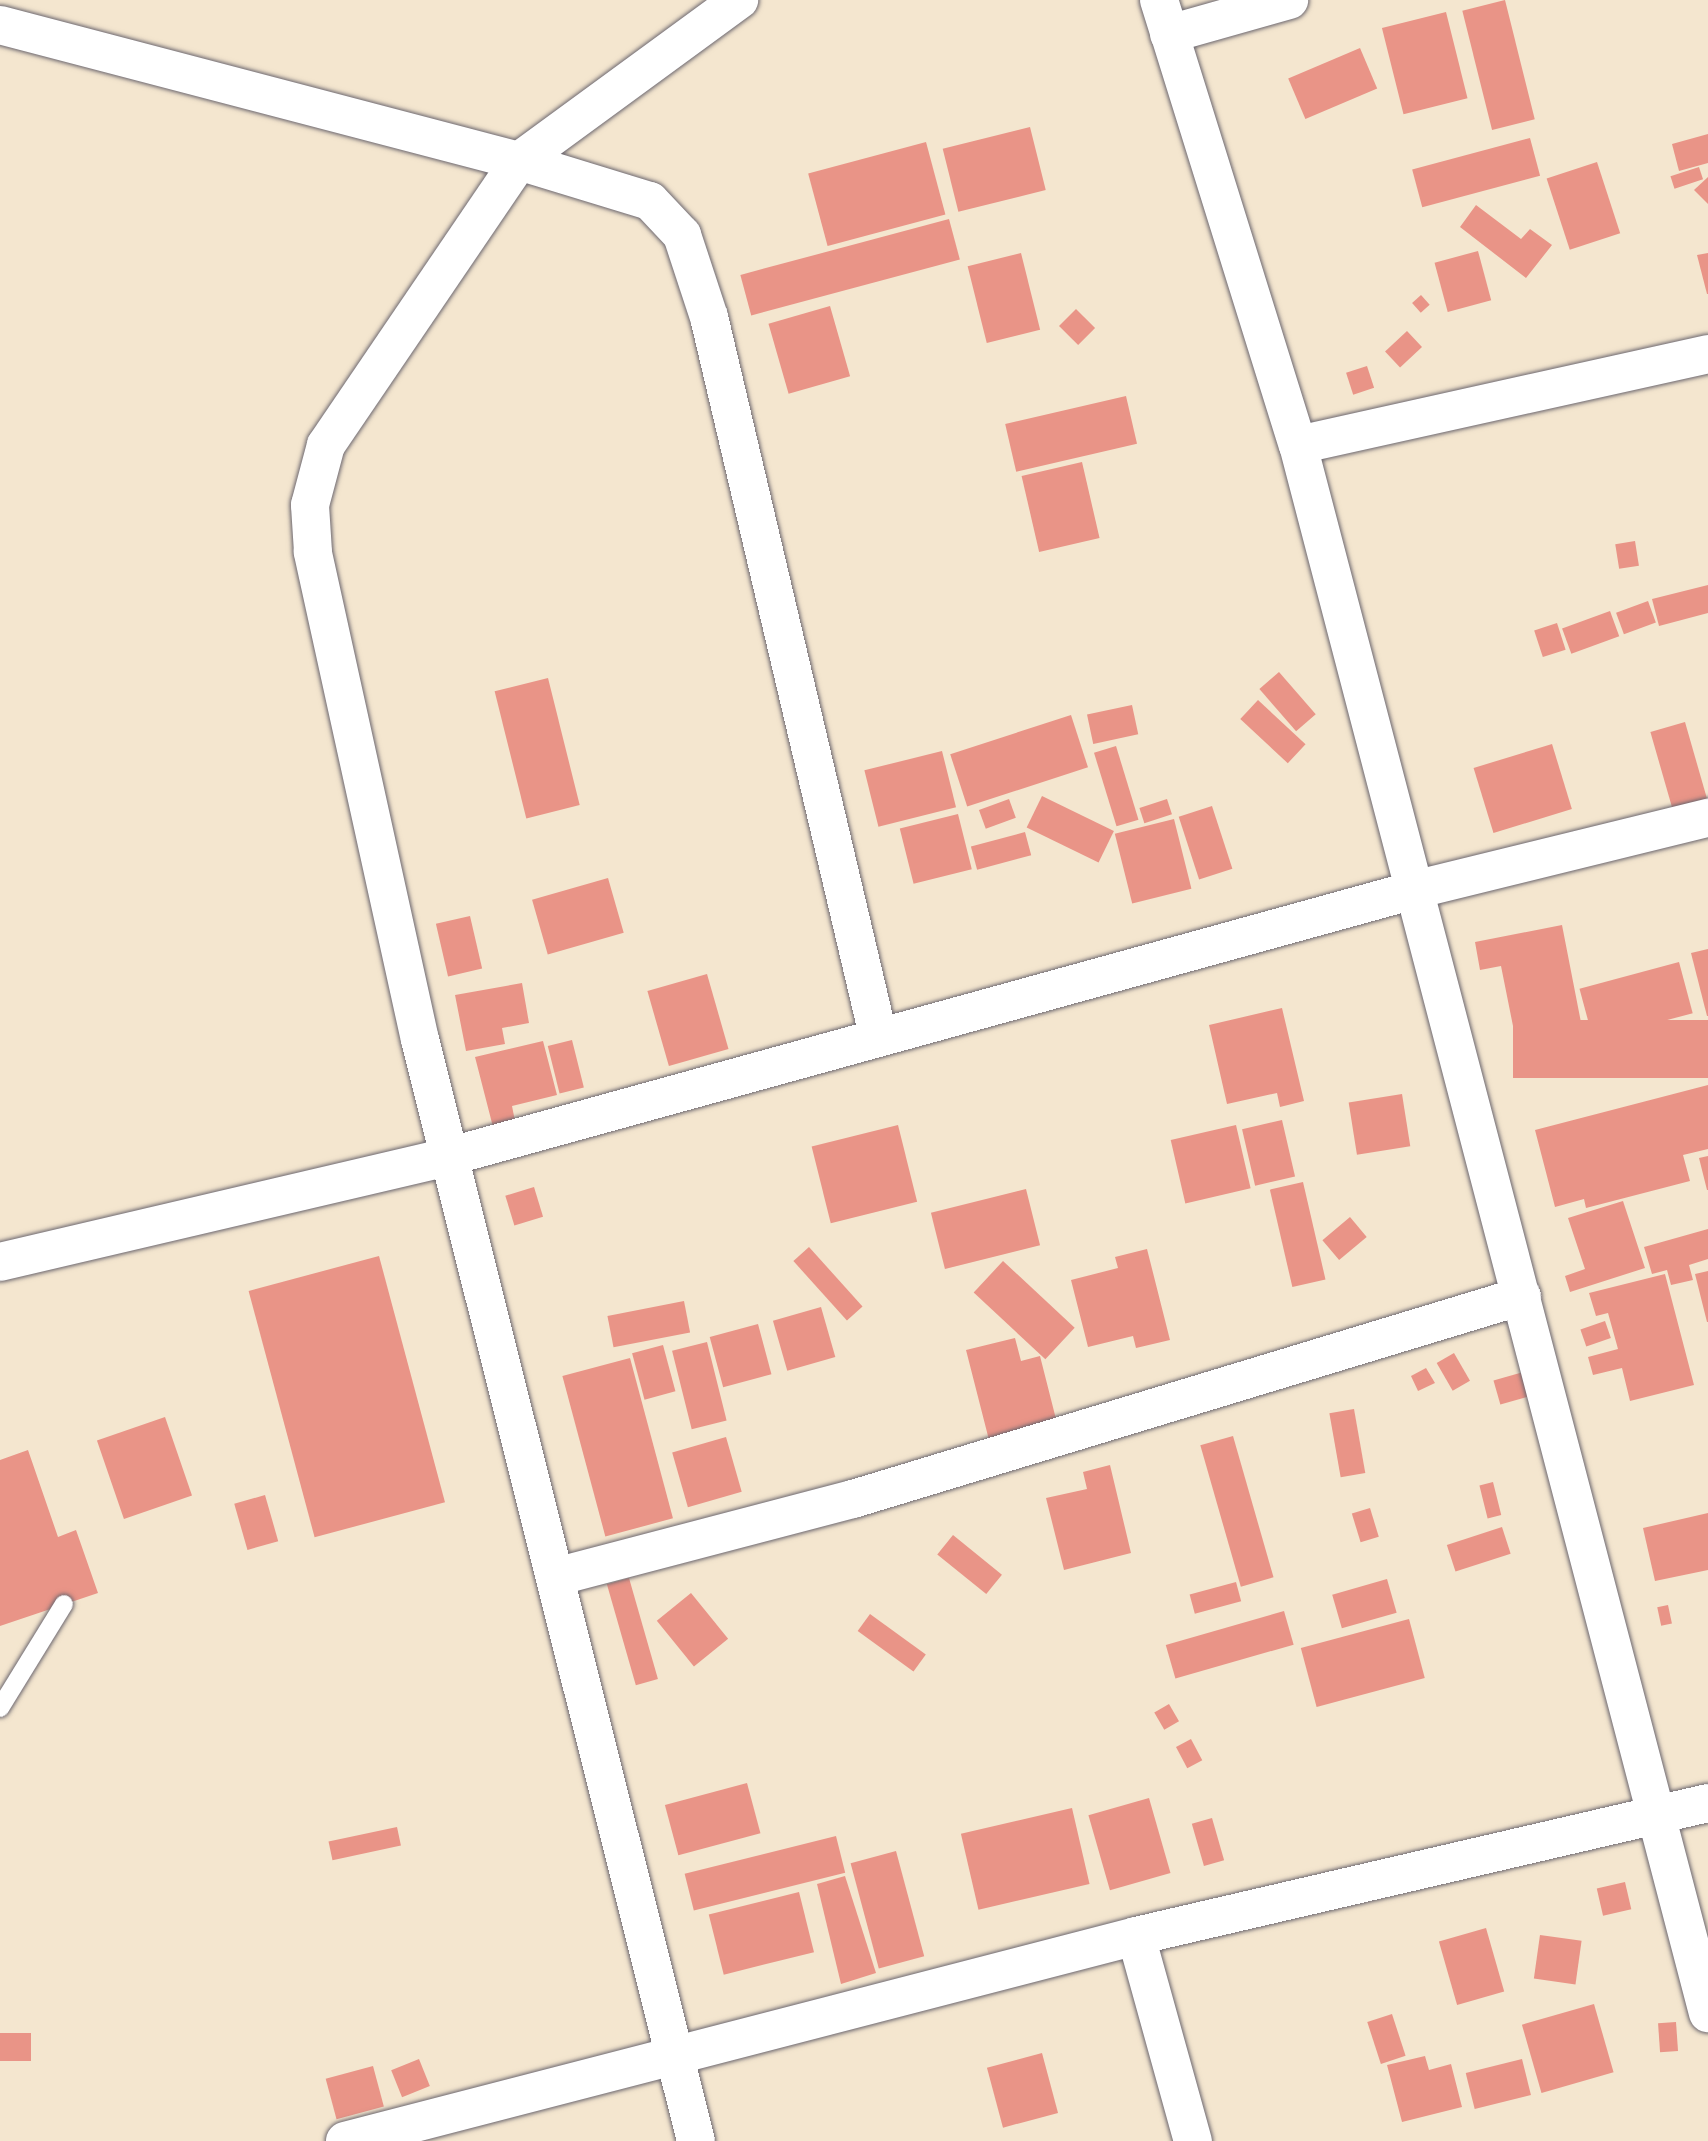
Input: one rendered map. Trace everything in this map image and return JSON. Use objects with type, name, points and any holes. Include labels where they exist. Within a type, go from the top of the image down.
[{"type":"street","points":[[696,2141],[451,1156],[313,552],[310,505],[326,445],[519,160],[739,0]]},
{"type":"street","points":[[1289,0],[1164,17],[1298,445],[1418,890],[1708,2013]]},
{"type":"street","points":[[0,24],[519,160],[650,201],[682,235],[709,317],[878,1035]]},
{"type":"street","points":[[1298,445],[1708,354]]},
{"type":"street","points":[[0,1262],[451,1156],[878,1035],[1418,890],[1708,818]]},
{"type":"street","points":[[555,1576],[853,1499],[1522,1296]]},
{"type":"street","points":[[345,2141],[1136,1936],[1708,1803]]},
{"type":"street","points":[[1136,1936],[1193,2141]]},
{"type":"lane","points":[[0,1708],[64,1604]]},
{"type":"building","points":[[1505,0],[1535,119],[1492,130],[1462,11]]},
{"type":"building","points":[[1446,12],[1468,98],[1403,114],[1382,28]]},
{"type":"building","points":[[1360,48],[1377,89],[1305,119],[1288,78]]},
{"type":"building","points":[[1030,127],[1046,190],[958,212],[943,149]]},
{"type":"building","points":[[1708,134],[1708,163],[1679,171],[1672,144]]},
{"type":"building","points":[[1530,138],[1540,176],[1422,207],[1412,170]]},
{"type":"building","points":[[926,142],[945,214],[828,246],[808,174]]},
{"type":"building","points":[[1597,162],[1620,233],[1570,250],[1547,178]]},
{"type":"building","points":[[1699,167],[1703,179],[1674,189],[1670,176]]},
{"type":"building","points":[[1708,177],[1708,204],[1694,190]]},
{"type":"building","points":[[1476,205],[1521,239],[1530,229],[1552,245],[1526,278],[1460,227]]},
{"type":"building","points":[[949,219],[960,260],[751,315],[740,275]]},
{"type":"building","points":[[1478,251],[1491,300],[1448,312],[1435,263]]},
{"type":"building","points":[[1021,253],[1040,330],[987,343],[968,266]]},
{"type":"building","points":[[1708,253],[1708,294],[1707,294],[1697,255]]},
{"type":"building","points":[[1421,295],[1430,305],[1421,313],[1412,303]]},
{"type":"building","points":[[830,306],[850,376],[789,394],[768,324]]},
{"type":"building","points":[[1076,309],[1095,328],[1078,345],[1059,326]]},
{"type":"building","points":[[1407,331],[1422,347],[1400,368],[1385,351]]},
{"type":"building","points":[[1367,366],[1374,388],[1353,395],[1346,373]]},
{"type":"building","points":[[1126,396],[1137,444],[1016,472],[1005,424]]},
{"type":"building","points":[[1082,462],[1100,538],[1039,552],[1022,476]]},
{"type":"building","points":[[1635,541],[1639,566],[1619,569],[1615,544]]},
{"type":"building","points":[[1708,585],[1708,613],[1659,626],[1652,599]]},
{"type":"building","points":[[1648,601],[1656,623],[1624,634],[1616,613]]},
{"type":"building","points":[[1610,611],[1619,636],[1571,654],[1562,628]]},
{"type":"building","points":[[1557,623],[1566,650],[1543,657],[1534,630]]},
{"type":"building","points":[[1279,672],[1316,714],[1296,731],[1259,689]]},
{"type":"building","points":[[548,678],[580,805],[526,818],[495,691]]},
{"type":"building","points":[[1258,700],[1306,744],[1288,763],[1240,719]]},
{"type":"building","points":[[1132,705],[1138,734],[1093,744],[1087,715]]},
{"type":"building","points":[[1071,715],[1088,767],[967,807],[950,754]]},
{"type":"building","points":[[1685,722],[1707,800],[1673,810],[1650,732]]},
{"type":"building","points":[[1552,744],[1572,809],[1493,833],[1474,768]]},
{"type":"building","points":[[1116,746],[1139,820],[1117,826],[1094,753]]},
{"type":"building","points":[[942,751],[956,807],[878,827],[864,770]]},
{"type":"building","points":[[1042,796],[1114,831],[1099,863],[1027,827]]},
{"type":"building","points":[[1009,799],[1016,818],[986,829],[979,810]]},
{"type":"building","points":[[1167,799],[1172,814],[1144,823],[1139,808]]},
{"type":"building","points":[[1212,806],[1232,869],[1199,880],[1179,817]]},
{"type":"building","points":[[958,814],[972,869],[914,884],[900,829]]},
{"type":"building","points":[[1174,819],[1191,889],[1132,904],[1115,834]]},
{"type":"building","points":[[1025,832],[1031,855],[977,870],[971,846]]},
{"type":"building","points":[[608,878],[624,933],[548,955],[532,900]]},
{"type":"building","points":[[470,916],[482,969],[448,976],[436,924]]},
{"type":"building","points":[[1562,925],[1586,1048],[1520,1061],[1501,966],[1480,970],[1475,942]]},
{"type":"building","points":[[1708,949],[1708,1016],[1707,1016],[1691,953]]},
{"type":"building","points":[[1679,962],[1693,1013],[1593,1040],[1580,989]]},
{"type":"building","points":[[707,974],[728,1049],[669,1066],[647,991]]},
{"type":"building","points":[[522,983],[529,1023],[502,1028],[505,1044],[466,1051],[455,995]]},
{"type":"building","points":[[1282,1008],[1304,1101],[1280,1107],[1277,1093],[1227,1104],[1209,1025]]},
{"type":"building","points":[[1513,1020],[1708,1020],[1708,1078],[1513,1078]]},
{"type":"building","points":[[572,1040],[584,1088],[560,1094],[548,1046]]},
{"type":"building","points":[[543,1041],[557,1095],[512,1106],[515,1121],[493,1127],[475,1057]]},
{"type":"building","points":[[1708,1085],[1708,1149],[1683,1155],[1690,1181],[1586,1208],[1584,1199],[1555,1207],[1535,1130]]},
{"type":"building","points":[[1402,1094],[1410,1146],[1357,1155],[1349,1102]]},
{"type":"building","points":[[1282,1120],[1295,1177],[1255,1186],[1242,1129]]},
{"type":"building","points":[[898,1125],[917,1202],[831,1223],[812,1147]]},
{"type":"building","points":[[1236,1125],[1251,1188],[1185,1203],[1171,1140]]},
{"type":"building","points":[[1708,1156],[1708,1190],[1707,1190],[1699,1158]]},
{"type":"building","points":[[1303,1182],[1325,1279],[1292,1287],[1270,1190]]},
{"type":"building","points":[[534,1187],[543,1217],[514,1225],[505,1196]]},
{"type":"building","points":[[1026,1189],[1040,1245],[945,1269],[931,1213]]},
{"type":"building","points":[[1623,1201],[1645,1268],[1570,1292],[1565,1276],[1585,1269],[1568,1218]]},
{"type":"building","points":[[1350,1217],[1367,1237],[1339,1260],[1322,1240]]},
{"type":"building","points":[[1708,1229],[1708,1259],[1689,1265],[1693,1280],[1671,1285],[1667,1270],[1652,1274],[1644,1247]]},
{"type":"building","points":[[809,1247],[863,1306],[847,1321],[793,1261]]},
{"type":"building","points":[[1147,1249],[1170,1340],[1136,1348],[1133,1336],[1088,1347],[1071,1280],[1118,1268],[1115,1257]]},
{"type":"building","points":[[379,1256],[445,1502],[315,1537],[249,1291]]},
{"type":"building","points":[[1003,1261],[1075,1328],[1045,1359],[974,1292]]},
{"type":"building","points":[[1708,1271],[1708,1322],[1707,1322],[1695,1274]]},
{"type":"building","points":[[1665,1274],[1694,1385],[1630,1401],[1622,1368],[1593,1375],[1588,1357],[1618,1349],[1608,1313],[1596,1316],[1589,1293]]},
{"type":"building","points":[[684,1301],[690,1332],[614,1347],[607,1316]]},
{"type":"building","points":[[821,1307],[835,1357],[787,1371],[773,1321]]},
{"type":"building","points":[[1605,1321],[1611,1338],[1586,1346],[1580,1329]]},
{"type":"building","points":[[758,1324],[771,1374],[723,1387],[710,1337]]},
{"type":"building","points":[[1015,1338],[1021,1361],[1040,1356],[1057,1423],[989,1440],[966,1350]]},
{"type":"building","points":[[707,1342],[727,1421],[692,1429],[672,1351]]},
{"type":"building","points":[[663,1345],[675,1391],[645,1400],[632,1353]]},
{"type":"building","points":[[1454,1353],[1470,1381],[1453,1391],[1437,1363]]},
{"type":"building","points":[[630,1358],[673,1518],[605,1536],[562,1376]]},
{"type":"building","points":[[1426,1368],[1435,1383],[1418,1391],[1411,1376]]},
{"type":"building","points":[[1530,1370],[1537,1394],[1500,1405],[1493,1380]]},
{"type":"building","points":[[1354,1409],[1365,1473],[1341,1477],[1329,1413]]},
{"type":"building","points":[[165,1417],[192,1495],[124,1519],[97,1440]]},
{"type":"building","points":[[1233,1436],[1274,1577],[1241,1587],[1200,1445]]},
{"type":"building","points":[[726,1437],[742,1492],[688,1507],[672,1452]]},
{"type":"building","points":[[28,1450],[58,1537],[76,1530],[98,1593],[0,1626],[0,1460]]},
{"type":"building","points":[[1110,1465],[1131,1553],[1064,1570],[1046,1498],[1087,1489],[1083,1472]]},
{"type":"building","points":[[1493,1482],[1501,1515],[1488,1518],[1479,1485]]},
{"type":"building","points":[[265,1495],[278,1541],[247,1550],[234,1504]]},
{"type":"building","points":[[1370,1508],[1379,1537],[1361,1542],[1352,1514]]},
{"type":"building","points":[[1708,1513],[1708,1570],[1655,1581],[1643,1528]]},
{"type":"building","points":[[1502,1527],[1511,1554],[1455,1572],[1447,1545]]},
{"type":"building","points":[[953,1535],[1002,1575],[986,1594],[937,1554]]},
{"type":"building","points":[[629,1578],[658,1679],[636,1685],[607,1584]]},
{"type":"building","points":[[1387,1579],[1397,1613],[1342,1628],[1332,1595]]},
{"type":"building","points":[[1236,1582],[1241,1601],[1195,1614],[1190,1594]]},
{"type":"building","points":[[691,1593],[728,1639],[694,1667],[657,1621]]},
{"type":"building","points":[[1668,1605],[1672,1624],[1661,1626],[1657,1607]]},
{"type":"building","points":[[1284,1611],[1294,1645],[1175,1679],[1166,1645]]},
{"type":"building","points":[[870,1614],[926,1655],[913,1672],[858,1631]]},
{"type":"building","points":[[1409,1619],[1425,1678],[1317,1707],[1301,1648]]},
{"type":"building","points":[[1169,1704],[1179,1721],[1164,1730],[1154,1712]]},
{"type":"building","points":[[1191,1739],[1202,1760],[1187,1768],[1176,1747]]},
{"type":"building","points":[[747,1783],[760,1833],[678,1855],[665,1805]]},
{"type":"building","points":[[1149,1798],[1170,1873],[1110,1890],[1088,1815]]},
{"type":"building","points":[[1072,1808],[1090,1884],[978,1910],[961,1834]]},
{"type":"building","points":[[1212,1818],[1224,1860],[1204,1866],[1192,1824]]},
{"type":"building","points":[[397,1827],[401,1846],[332,1860],[329,1842]]},
{"type":"building","points":[[836,1836],[845,1873],[694,1911],[685,1874]]},
{"type":"building","points":[[896,1851],[924,1956],[879,1968],[851,1863]]},
{"type":"building","points":[[845,1876],[876,1973],[841,1984],[817,1884]]},
{"type":"building","points":[[1625,1882],[1631,1909],[1603,1916],[1597,1889]]},
{"type":"building","points":[[799,1892],[814,1952],[724,1975],[709,1914]]},
{"type":"building","points":[[1486,1928],[1504,1991],[1457,2005],[1439,1942]]},
{"type":"building","points":[[1540,1935],[1582,1941],[1575,1984],[1534,1979]]},
{"type":"building","points":[[1594,2004],[1614,2072],[1541,2093],[1522,2025]]},
{"type":"building","points":[[1392,2014],[1406,2056],[1381,2064],[1367,2022]]},
{"type":"building","points":[[1676,2022],[1678,2051],[1660,2052],[1658,2023]]},
{"type":"building","points":[[0,2033],[31,2033],[31,2061],[0,2061]]},
{"type":"building","points":[[1042,2053],[1058,2113],[1003,2128],[987,2068]]},
{"type":"building","points":[[1425,2056],[1429,2070],[1451,2064],[1462,2107],[1402,2122],[1387,2065]]},
{"type":"building","points":[[419,2059],[430,2086],[402,2097],[391,2070]]},
{"type":"building","points":[[1522,2059],[1531,2095],[1475,2109],[1466,2073]]},
{"type":"building","points":[[373,2066],[384,2107],[337,2119],[326,2079]]}]
